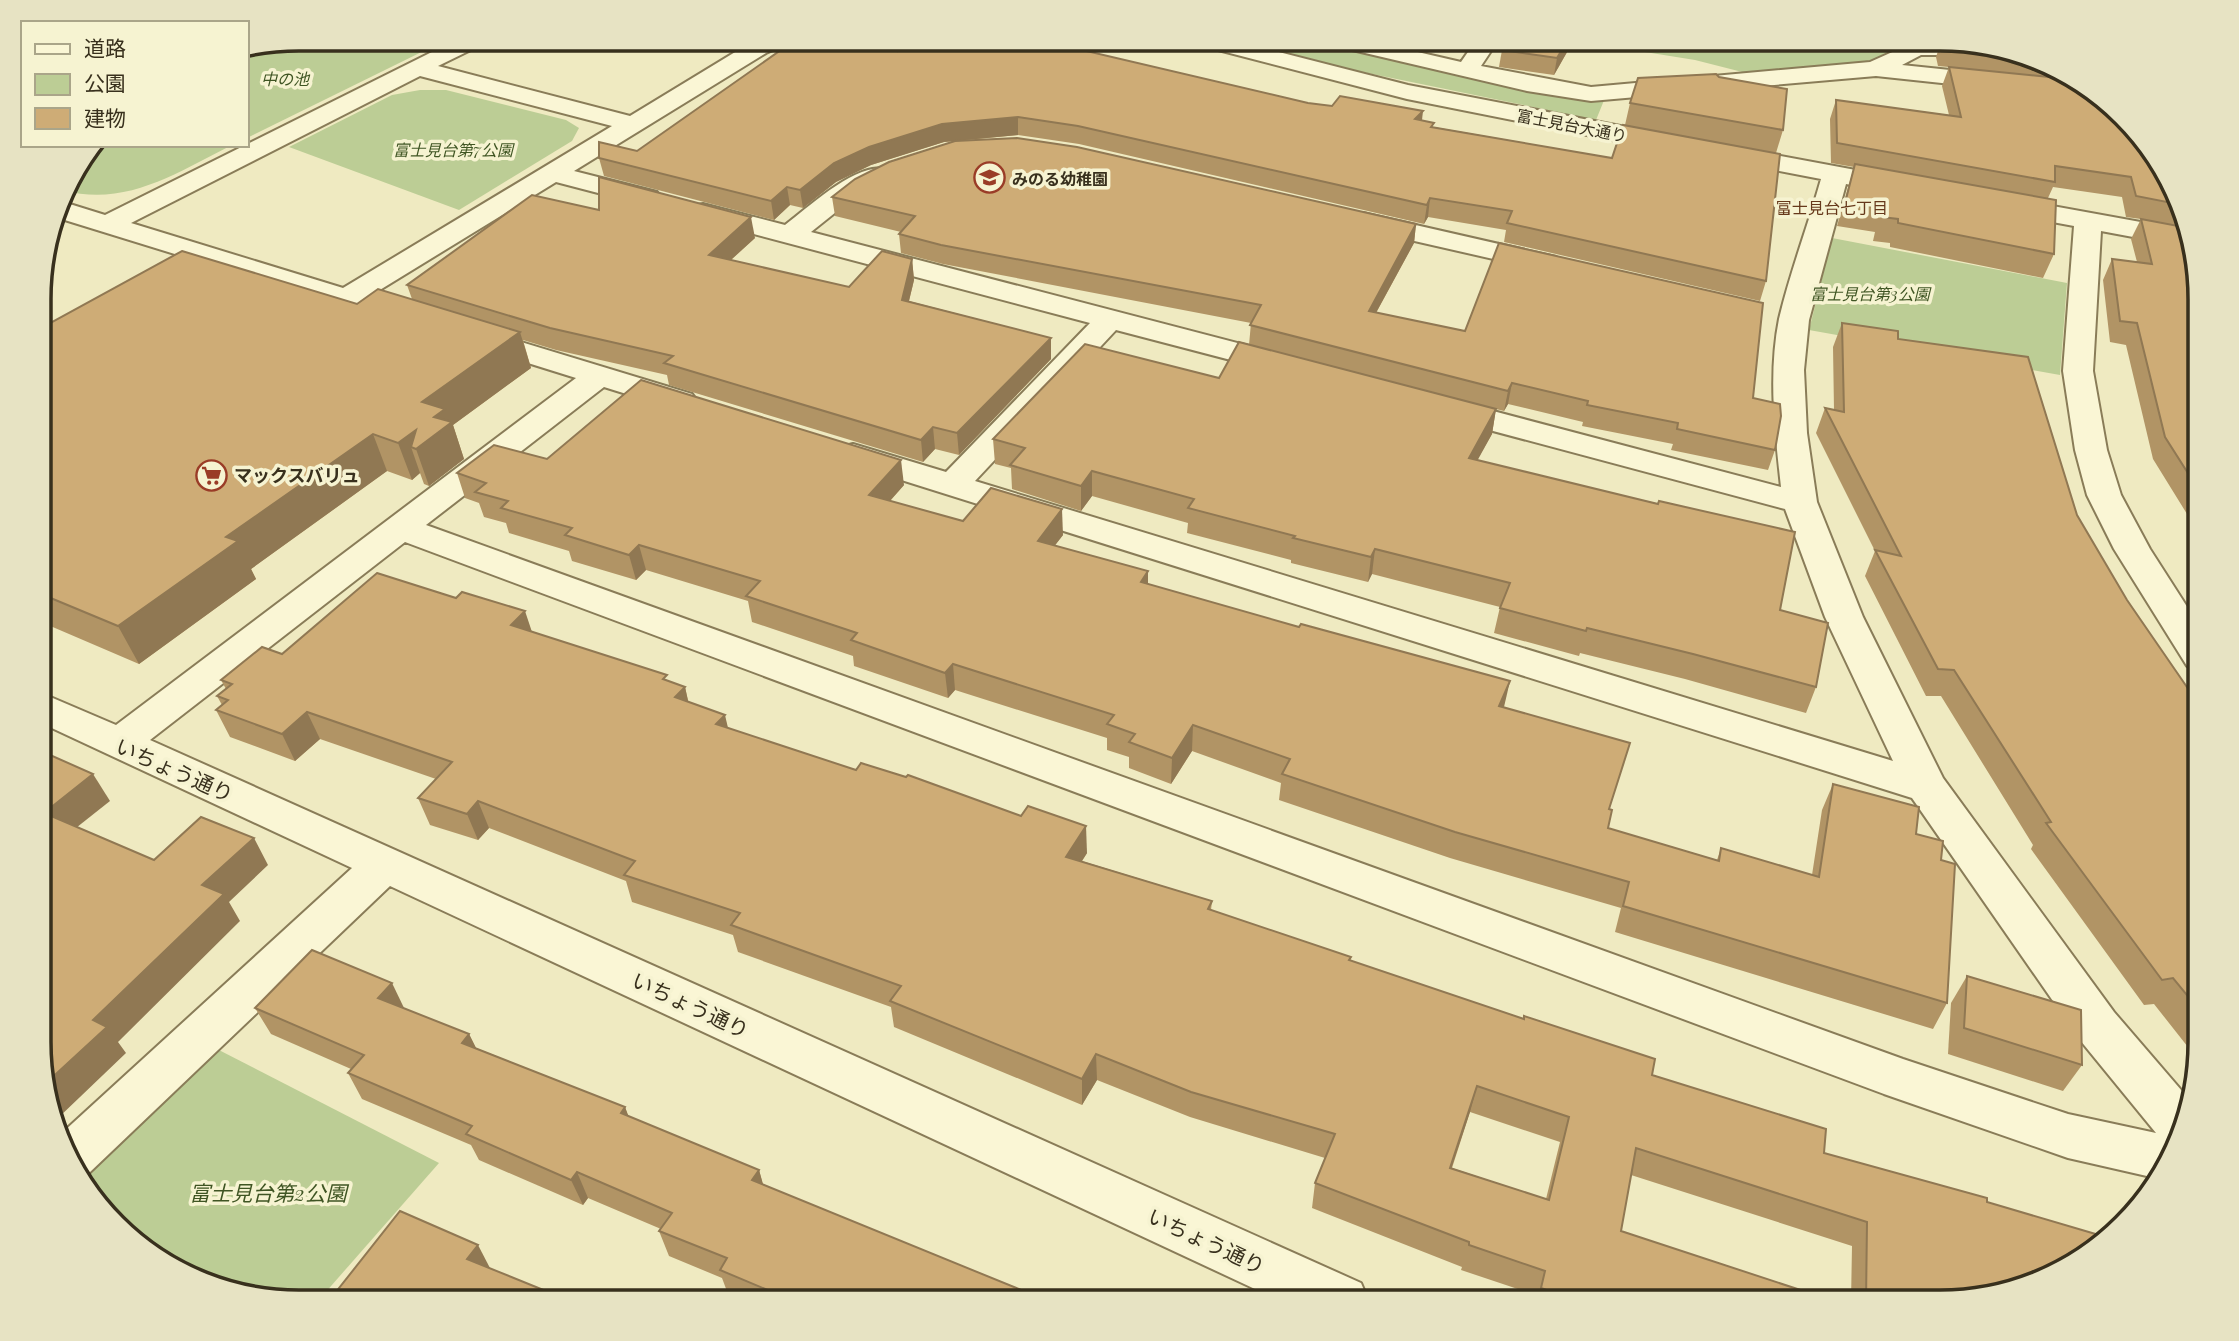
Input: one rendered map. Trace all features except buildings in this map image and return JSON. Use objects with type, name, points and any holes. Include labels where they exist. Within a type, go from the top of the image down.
[{"type":"street","points":[[108,224],[451,51]]},
{"type":"street","points":[[347,298],[753,51]]},
{"type":"street","name":"富士見台大通り","points":[[1288,51],[1407,92],[1889,184]]},
{"type":"street","points":[[1397,51],[1527,84],[1591,94],[1875,69],[2023,85]]},
{"type":"street","points":[[1466,69],[1479,51]]},
{"type":"street","points":[[1875,69],[1911,51]]},
{"type":"street","points":[[443,55],[659,108]]},
{"type":"street","points":[[416,68],[633,124]]},
{"type":"street","points":[[790,235],[847,190],[903,165]]},
{"type":"street","points":[[553,173],[1309,372]]},
{"type":"street","points":[[1836,174],[1781,317],[1800,502],[1844,617],[1927,787],[2097,1026],[2176,1120]]},
{"type":"street","points":[[1982,201],[2181,238]]},
{"type":"street","points":[[67,212],[714,412]]},
{"type":"street","points":[[1336,214],[1565,267]]},
{"type":"street","points":[[2088,221],[2078,371],[2091,450],[2104,495],[2132,549],[2188,637]]},
{"type":"street","points":[[952,485],[1110,320]]},
{"type":"street","points":[[119,743],[599,376]]},
{"type":"street","points":[[1415,400],[1800,502]]},
{"type":"street","points":[[820,444],[1927,787]]},
{"type":"street","points":[[401,527],[1901,1079],[2054,1132],[2131,1153],[2160,1157]]},
{"type":"street","name":"いちょう通り","points":[[51,712],[1316,1290]]},
{"type":"street","points":[[76,1152],[385,864]]},
{"type":"green space","name":"中の池","points":[[282,51],[424,51],[248,138],[248,56]]},
{"type":"green space","points":[[1271,51],[1388,51],[1607,93],[1596,120]]},
{"type":"green space","points":[[1641,51],[1897,51],[1888,63],[1758,76],[1695,60]]},
{"type":"green space","name":"富士見台第7公園","points":[[420,90],[446,90],[566,120],[579,128],[572,141],[459,210],[289,147],[392,95]]},
{"type":"green space","points":[[103,147],[228,147],[171,176],[129,191],[86,194],[75,192]]},
{"type":"green space","name":"富士見台第3公園","points":[[1832,238],[2067,283],[2060,375],[1809,330]]},
{"type":"green space","name":"富士見台第2公園","points":[[215,1048],[439,1163],[328,1290],[266,1288],[234,1282],[189,1265],[148,1239],[123,1218],[93,1180],[89,1168]]},
{"type":"place","name":"みのる幼稚園","points":[[989,178]]},
{"type":"place","name":"マックスバリュ","points":[[211,475]]},
{"type":"district","name":"富士見台七丁目","points":[[1832,207]]}]
